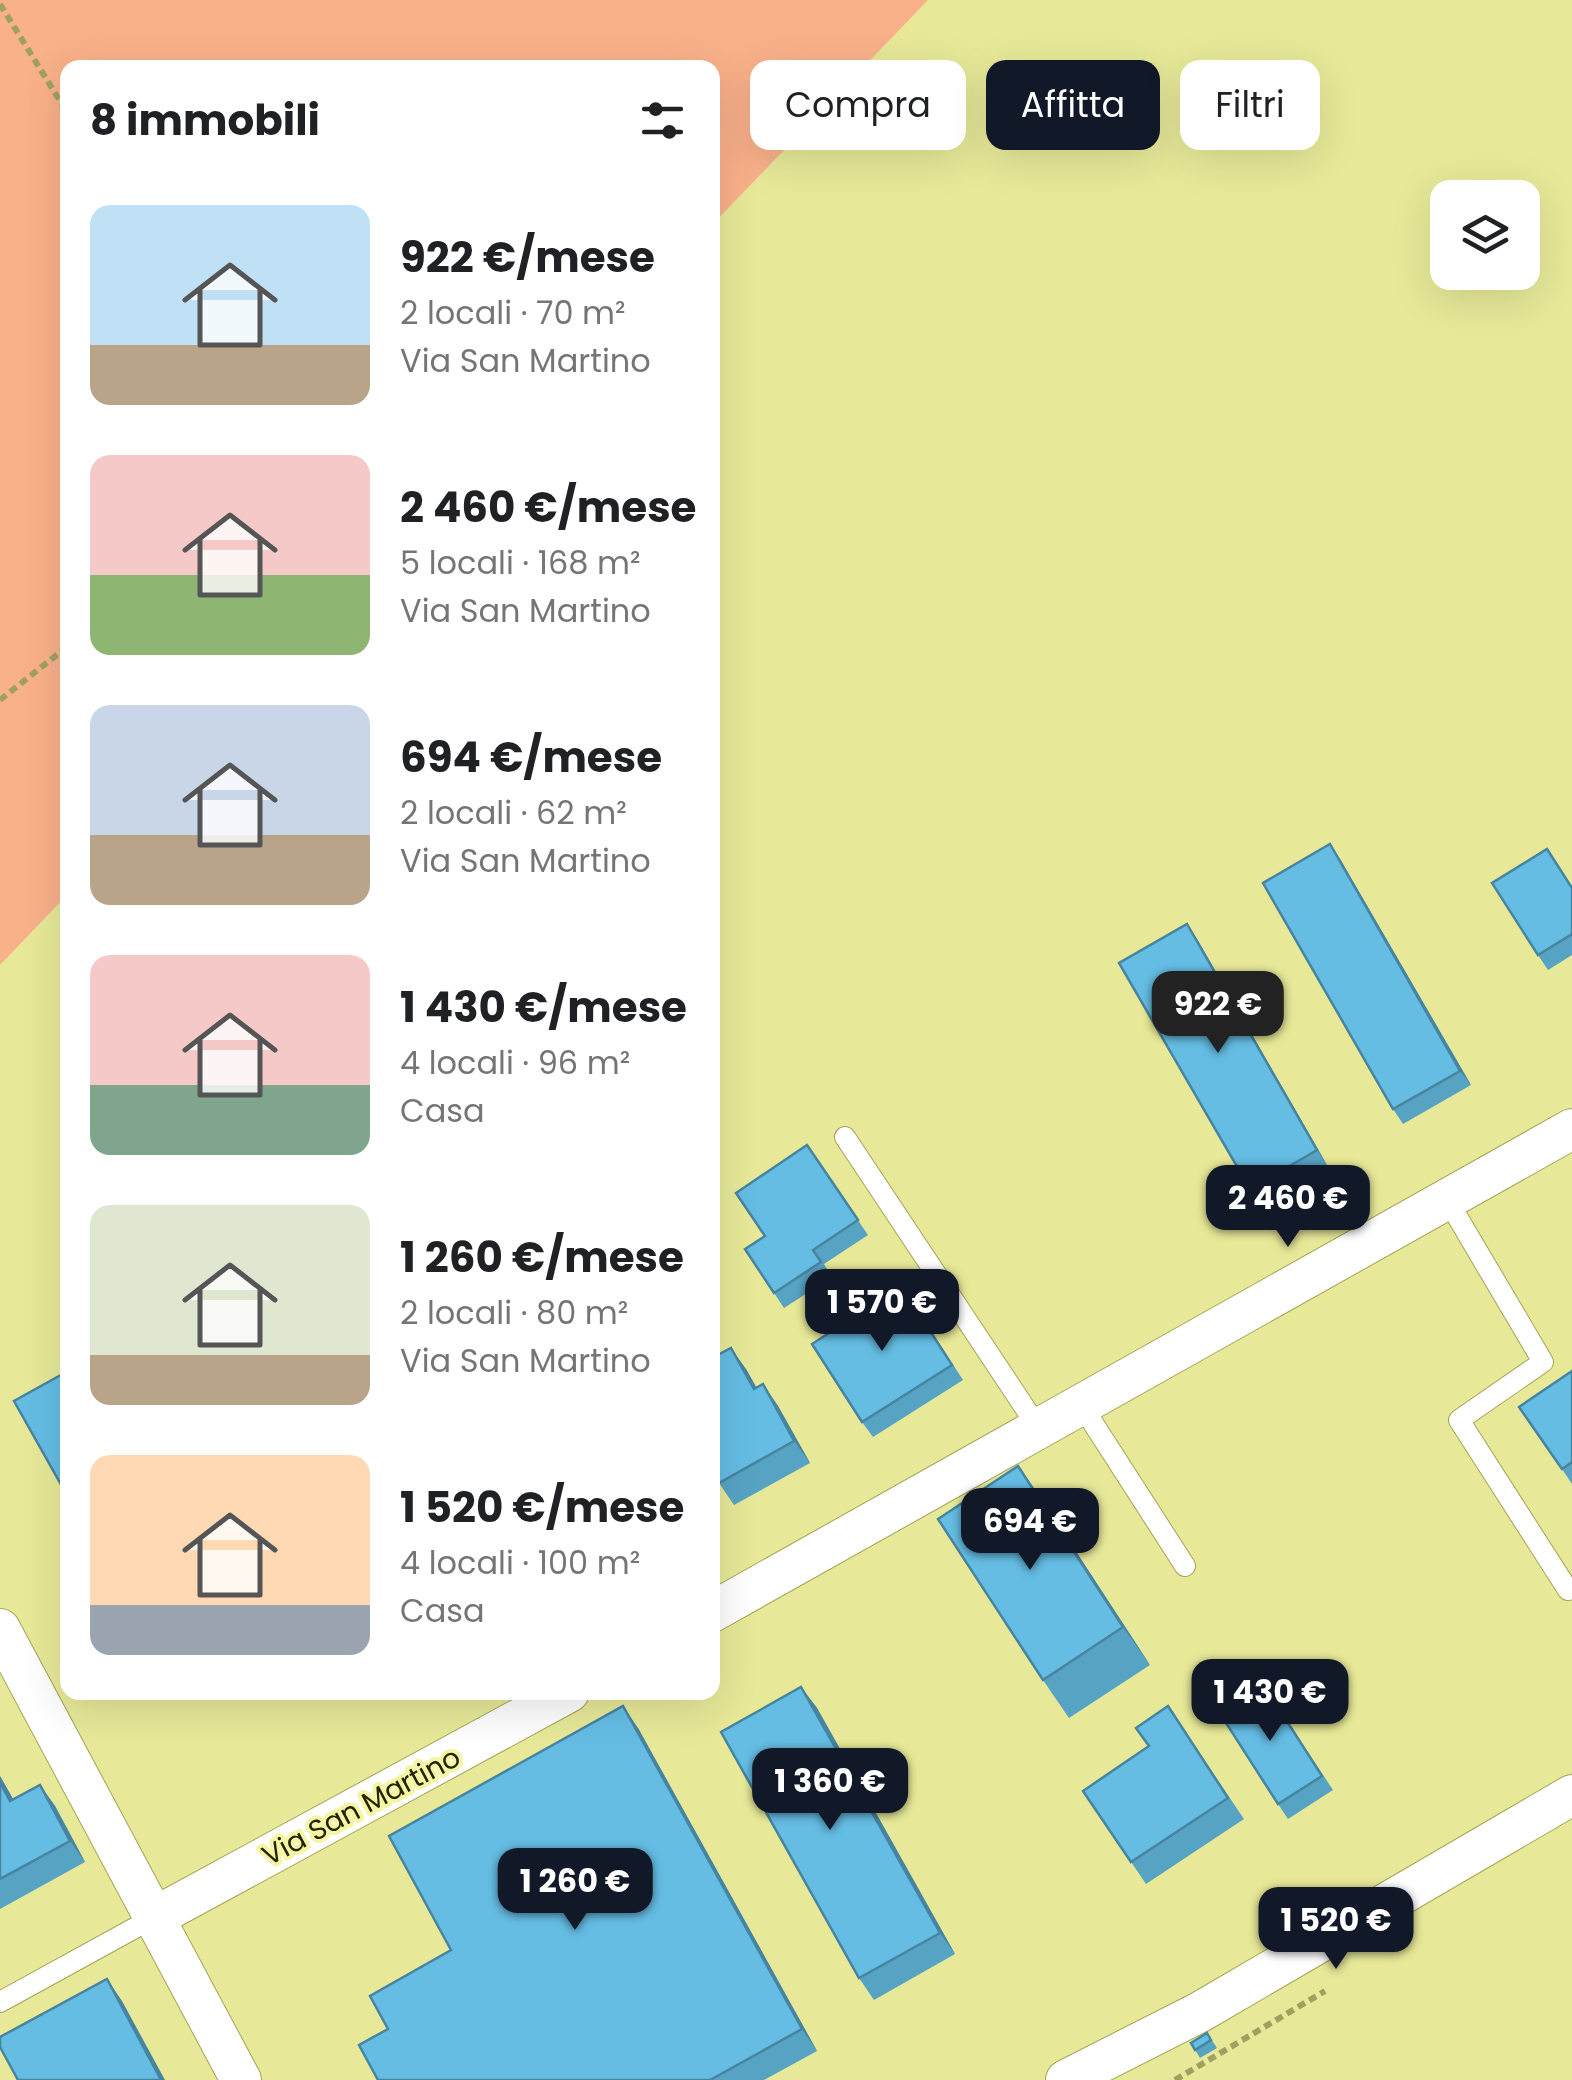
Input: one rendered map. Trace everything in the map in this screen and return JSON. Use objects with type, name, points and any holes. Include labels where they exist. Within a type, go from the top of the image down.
[{"type":"street","points":[[720,1608],[1572,1129]]},
{"type":"street","points":[[0,1629],[241,2080]]},
{"type":"street","name":"Via San Martino","points":[[152,1918],[411,1781],[554,1700]]},
{"type":"street","points":[[1066,2080],[1200,2012],[1572,1795]]},
{"type":"lane","points":[[845,1137],[1039,1429]]},
{"type":"lane","points":[[1448,1201],[1542,1362],[1459,1420],[1568,1590]]},
{"type":"lane","points":[[1082,1406],[1184,1566]]},
{"type":"lane","name":"Via San Martino","points":[[0,2002],[152,1918]]},
{"type":"path","points":[[0,4],[60,101]]},
{"type":"path","points":[[0,700],[60,652]]},
{"type":"shaded area","points":[[0,0],[928,0],[870,60],[750,60],[750,150],[784,150],[720,217],[720,60],[60,60],[60,902],[0,965]]},
{"type":"building","points":[[1330,844],[1460,1071],[1393,1109],[1263,883]]},
{"type":"building","points":[[1547,849],[1572,888],[1572,934],[1538,955],[1492,883]]},
{"type":"building","points":[[1187,924],[1317,1150],[1250,1189],[1119,963]]},
{"type":"building","points":[[807,1145],[858,1220],[813,1250],[821,1262],[774,1293],[745,1249],[765,1236],[736,1193]]},
{"type":"building","points":[[901,1286],[952,1365],[862,1422],[812,1344]]},
{"type":"building","points":[[731,1348],[754,1389],[763,1384],[794,1441],[720,1482],[720,1354]]},
{"type":"building","points":[[1572,1371],[1572,1462],[1562,1469],[1519,1407]]},
{"type":"building","points":[[60,1375],[60,1483],[14,1401]]},
{"type":"building","points":[[1018,1466],[1123,1627],[1043,1680],[938,1519]]},
{"type":"building","points":[[1263,1684],[1322,1776],[1278,1804],[1219,1712]]},
{"type":"building","points":[[801,1687],[940,1933],[859,1978],[721,1732]]},
{"type":"building","points":[[623,1706],[802,2029],[710,2080],[378,2080],[359,2045],[388,2029],[370,1996],[451,1950],[389,1836]]},
{"type":"building","points":[[1168,1706],[1228,1798],[1131,1862],[1083,1791],[1149,1746],[1136,1728]]},
{"type":"building","points":[[0,1782],[10,1801],[40,1785],[70,1841],[0,1879]]},
{"type":"building","points":[[107,1979],[161,2080],[18,2080],[0,2047],[0,2037]]},
{"type":"building","points":[[1207,2033],[1211,2040],[1195,2050],[1191,2043]]}]
